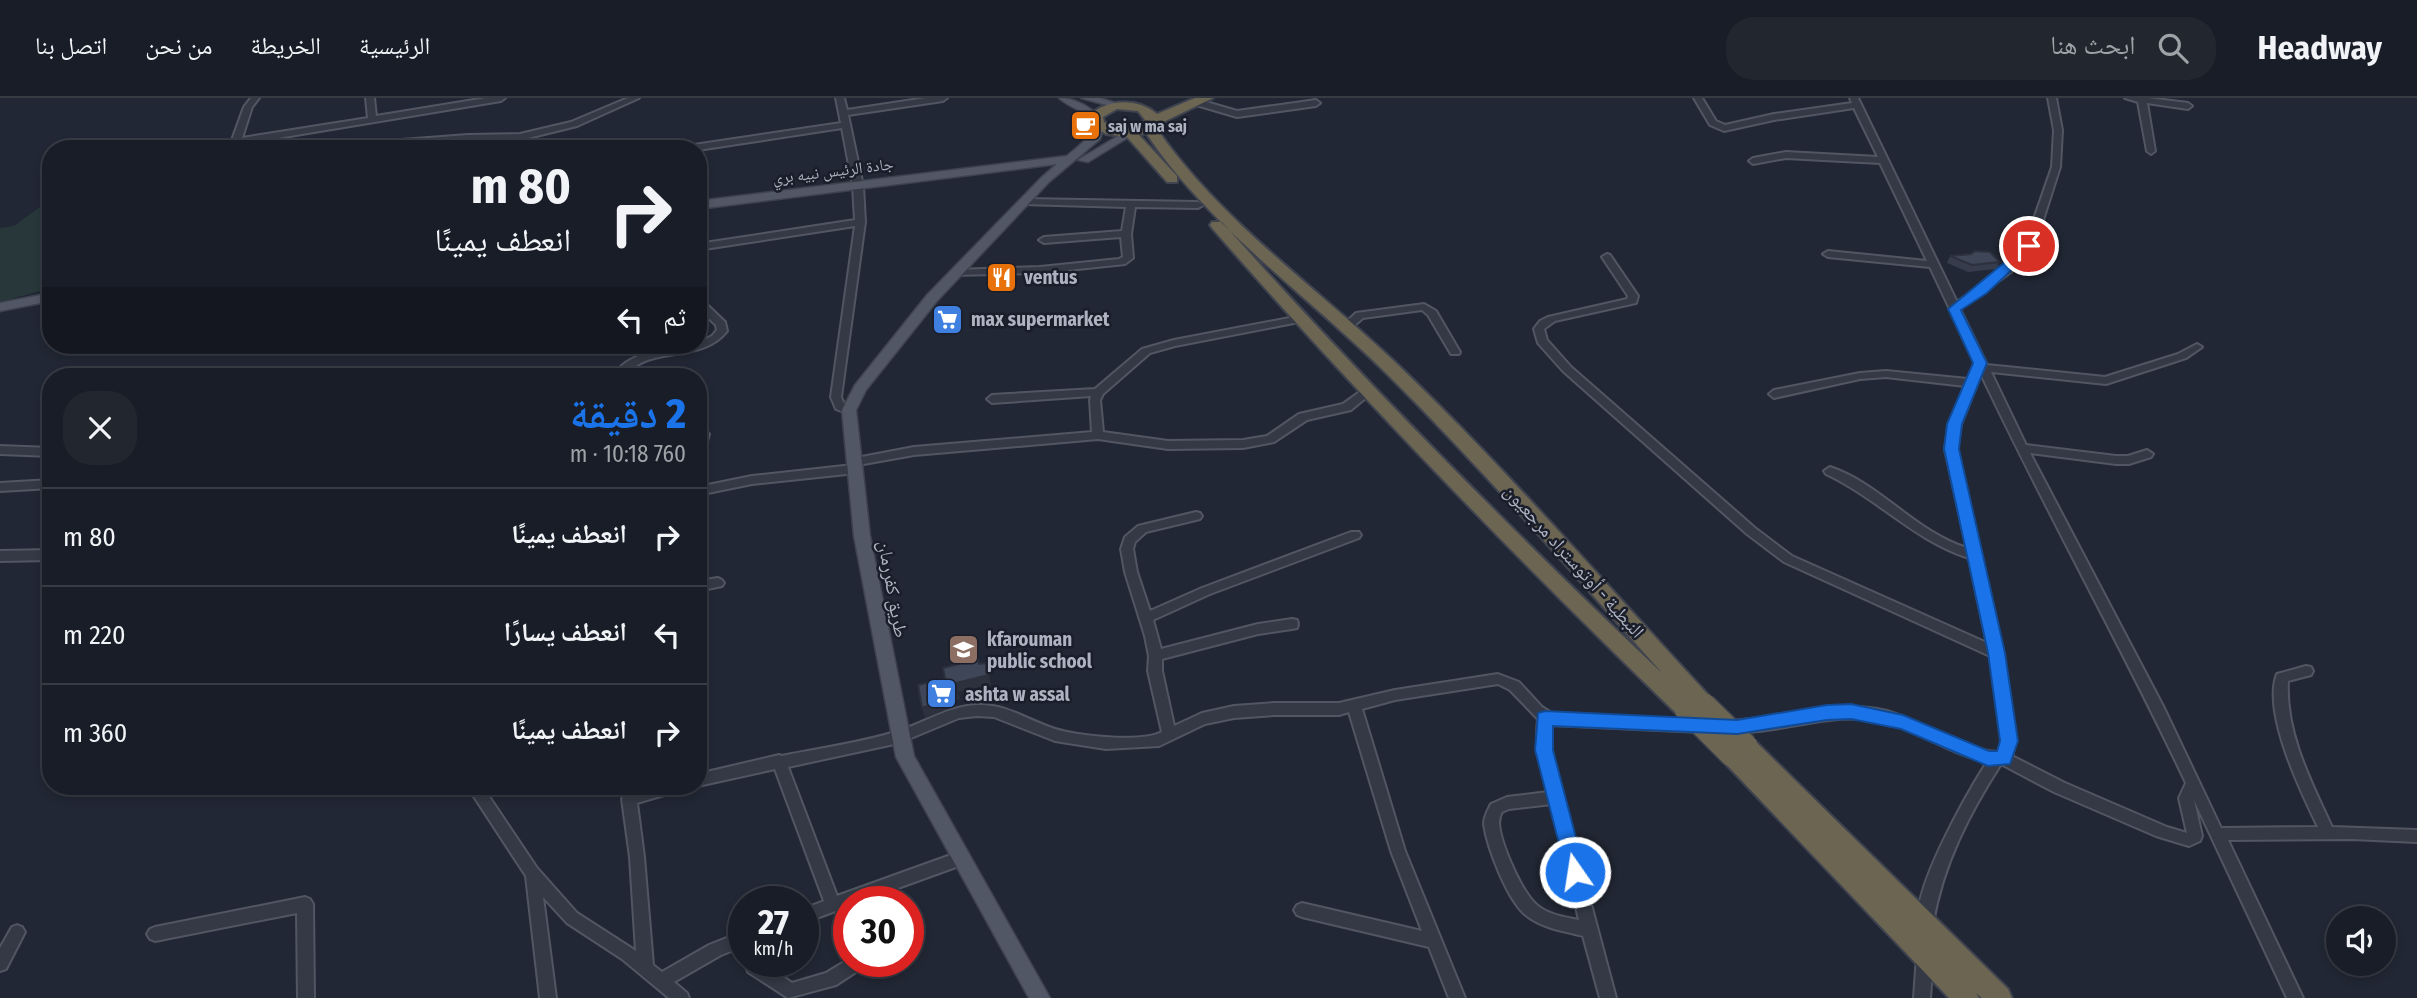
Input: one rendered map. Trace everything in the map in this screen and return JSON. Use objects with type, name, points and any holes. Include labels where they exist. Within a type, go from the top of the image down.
[{"type":"highway","points":[[1195,99],[1129,133],[1115,133],[1097,123],[1100,111],[1121,102],[1142,107],[1195,99]]},
{"type":"highway","name":"النبطية - أوتوستراد مرجعيون","points":[[1142,107],[1152,116],[1150,123],[1167,157],[1266,256],[1346,327],[1469,447],[1534,515],[1695,707]]},
{"type":"highway","name":"النبطية - أوتوستراد مرجعيون","points":[[1129,133],[1368,392],[1551,580],[1695,707],[1925,923],[1999,998]]},
{"type":"highway","points":[[1401,426],[1426,426],[1437,414]]},
{"type":"highway","points":[[1433,459],[1436,448],[1446,442],[1469,447]]},
{"type":"highway","name":"النبطية - أوتوستراد مرجعيون","points":[[1739,750],[1966,998]]},
{"type":"main road","points":[[849,410],[860,388],[932,298],[1024,206],[1057,179],[1094,139],[1098,131],[1097,123],[1084,109],[1064,98]]},
{"type":"main road","points":[[1086,98],[1121,102]]},
{"type":"main road","points":[[1024,206],[1045,180],[1129,133]]},
{"type":"main road","points":[[972,172],[1073,162]]},
{"type":"main road","points":[[972,172],[1073,162]]},
{"type":"main road","points":[[1028,168],[1045,180]]},
{"type":"main road","name":"جادة الرئيس نبيه بري","points":[[707,204],[972,172]]},
{"type":"main road","points":[[0,307],[42,299]]},
{"type":"main road","name":"طريق كفررمان","points":[[849,410],[862,536],[905,757],[1040,998]]},
{"type":"street","points":[[237,140],[248,107],[255,98]]},
{"type":"street","points":[[370,98],[372,119]]},
{"type":"street","points":[[248,140],[501,98]]},
{"type":"street","points":[[441,140],[520,137],[574,124],[635,98]]},
{"type":"street","points":[[840,98],[858,186],[860,222],[836,397],[840,406],[849,410]]},
{"type":"street","points":[[843,113],[943,98]]},
{"type":"street","points":[[1698,98],[1713,123],[1724,128],[1855,102],[2021,448],[2193,783],[2295,998]]},
{"type":"street","points":[[1954,309],[1982,290],[2029,246],[2056,167],[2058,130],[2052,98]]},
{"type":"street","points":[[2129,98],[2188,106]]},
{"type":"street","points":[[1195,99],[1232,114],[1316,103]]},
{"type":"street","points":[[2142,100],[2151,151]]},
{"type":"street","points":[[707,146],[847,125]]},
{"type":"street","points":[[1753,162],[1786,155],[1883,160]]},
{"type":"street","points":[[956,273],[1040,270],[1122,262],[1128,258],[1126,234],[1131,205]]},
{"type":"street","points":[[1024,206],[1198,205]]},
{"type":"street","points":[[707,246],[860,222]]},
{"type":"street","points":[[1044,240],[1126,234]]},
{"type":"street","points":[[1828,254],[1932,264]]},
{"type":"street","points":[[1607,257],[1633,296],[1632,301],[1552,319],[1539,329],[1542,341],[1567,369],[1751,531],[1788,559],[1996,653]]},
{"type":"street","points":[[1346,327],[1360,315],[1424,307],[1432,313],[1455,352]]},
{"type":"street","points":[[707,311],[721,324],[722,331],[717,338],[707,342]]},
{"type":"street","points":[[1097,436],[1095,400],[1098,392],[1146,351],[1174,343],[1300,319]]},
{"type":"street","points":[[1981,365],[2106,381],[2182,356],[2197,347]]},
{"type":"street","points":[[626,368],[646,357],[660,354]]},
{"type":"street","points":[[1925,923],[1931,894],[1950,843],[1974,792],[2000,759],[2009,741],[1996,653],[1951,441],[1970,383],[1981,365]]},
{"type":"street","points":[[1774,394],[1860,376],[1886,374],[1970,383]]},
{"type":"street","points":[[992,399],[1098,392]]},
{"type":"street","points":[[707,489],[752,480],[856,466],[914,451],[1097,436],[1168,445],[1258,442],[1270,439],[1296,419],[1347,407],[1368,392]]},
{"type":"street","points":[[2021,448],[2116,460],[2129,460],[2147,454]]},
{"type":"street","points":[[0,450],[42,452]]},
{"type":"street","points":[[1830,471],[1871,492],[1905,521],[1931,538],[1949,548],[1974,555]]},
{"type":"street","points":[[0,487],[42,485]]},
{"type":"street","points":[[1169,735],[1155,671],[1156,656],[1127,550],[1129,540],[1142,529],[1196,516]]},
{"type":"street","points":[[1146,618],[1206,591],[1354,535]]},
{"type":"street","points":[[0,556],[42,555]]},
{"type":"street","points":[[707,585],[718,583]]},
{"type":"street","points":[[1156,656],[1245,632],[1293,624]]},
{"type":"street","points":[[2306,671],[2282,678],[2283,705],[2289,737],[2302,774],[2328,833]]},
{"type":"street","points":[[707,778],[899,737],[958,713],[977,710],[995,711],[1055,735],[1091,741],[1147,742],[1202,719],[1234,712],[1339,709],[1395,695],[1498,679],[1512,683],[1545,718],[1737,727],[1827,712],[1851,711],[1903,722],[2000,759],[2093,802],[2189,840],[2194,836],[2186,798],[2193,783]]},
{"type":"street","points":[[1354,706],[1398,852],[1457,998]]},
{"type":"street","points":[[1545,718],[1544,750],[1588,930],[1608,998]]},
{"type":"street","points":[[779,761],[833,905],[819,910]]},
{"type":"street","points":[[480,795],[533,873],[572,918],[645,968],[681,998]]},
{"type":"street","points":[[627,795],[637,857],[645,968]]},
{"type":"street","points":[[1557,797],[1507,803],[1496,808],[1491,821],[1512,881],[1528,909],[1540,916],[1588,930]]},
{"type":"street","points":[[2218,834],[2328,833],[2417,836]]},
{"type":"street","points":[[893,886],[962,858]]},
{"type":"street","points":[[533,873],[548,998]]},
{"type":"street","points":[[155,934],[306,904],[306,998]]},
{"type":"street","points":[[1303,909],[1433,941]]},
{"type":"street","points":[[0,964],[17,932]]},
{"type":"street","points":[[661,981],[728,945]]},
{"type":"street","points":[[1922,998],[1925,956]]},
{"type":"street","points":[[769,977],[790,991],[835,977]]},
{"type":"shaded area","points":[[42,206],[42,290],[0,302],[0,228],[14,226]]},
{"type":"building","points":[[1975,251],[1990,252],[2000,262],[1972,265],[1950,256],[1971,254]]},
{"type":"building","points":[[978,659],[979,664],[986,663],[989,675],[956,683],[957,690],[946,692],[948,698],[922,708],[918,685],[945,678],[943,668]]},
{"type":"place","name":"saj w ma saj","points":[[1085,126]]},
{"type":"place","name":"ventus","points":[[1001,277]]},
{"type":"place","name":"max supermarket","points":[[948,319]]},
{"type":"place","name":"kfarouman public school","points":[[964,650]]},
{"type":"place","name":"ashta w assal","points":[[942,694]]},
{"type":"route","points":[[1575,872],[1544,750],[1545,718],[1737,727],[1827,712],[1851,711],[1903,722],[1988,758],[2004,758],[2009,741],[1996,653],[1951,449],[1952,432],[1980,363],[1954,309],[1982,290],[2029,246]]}]
